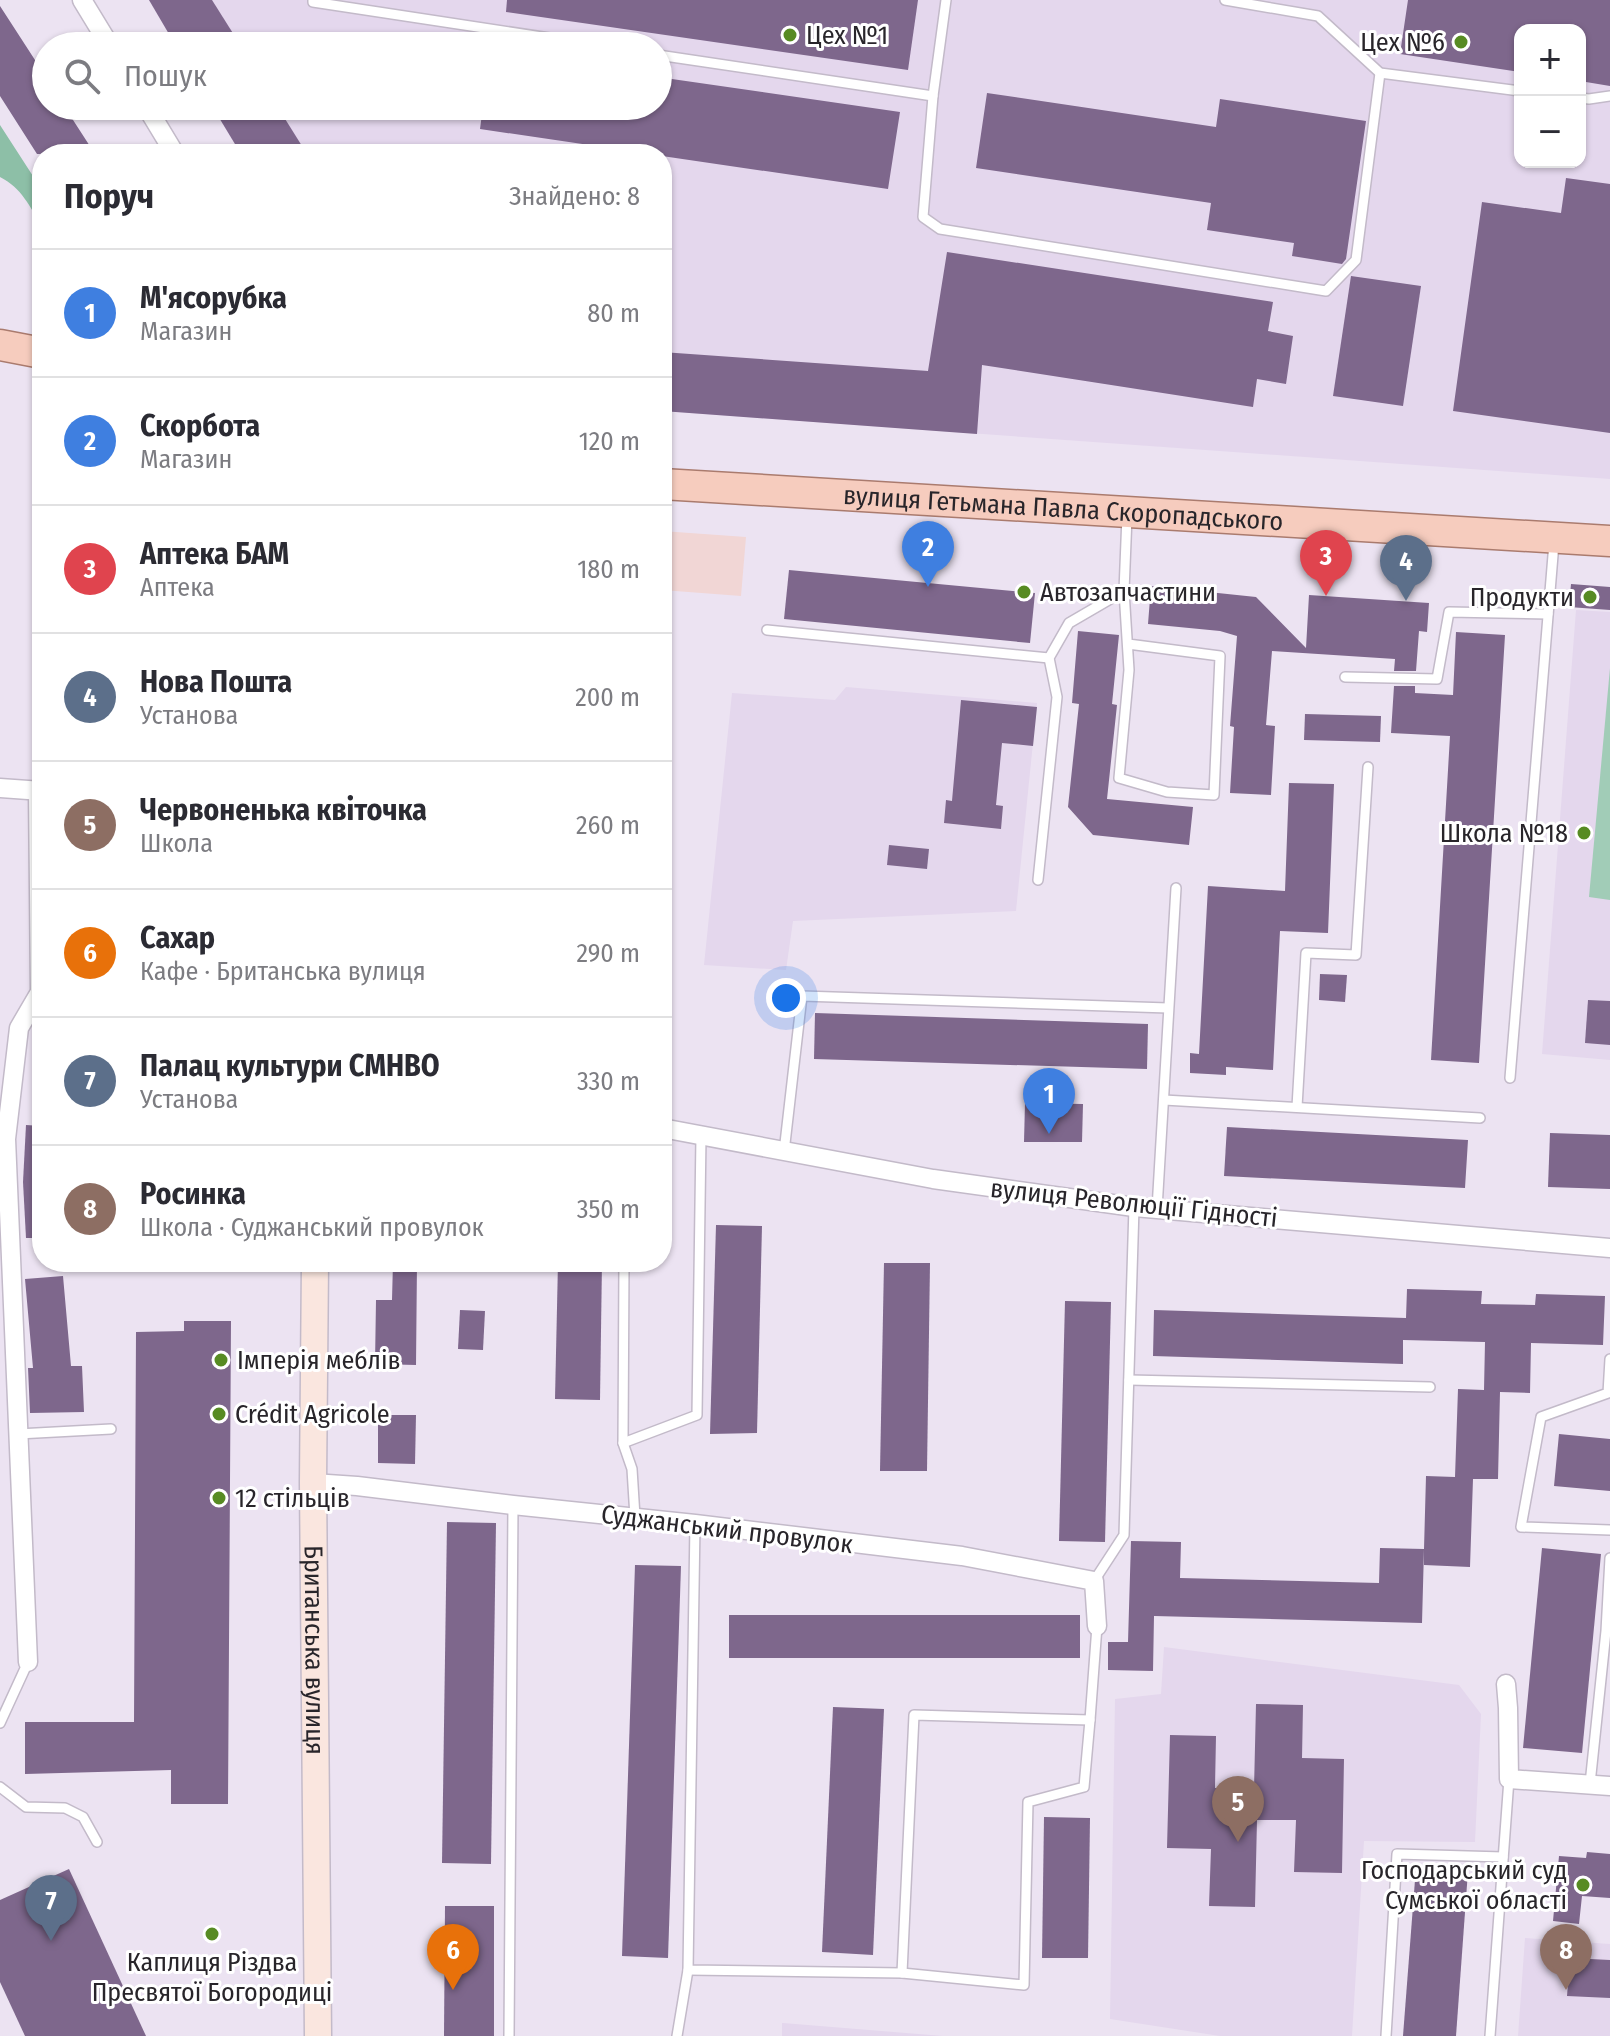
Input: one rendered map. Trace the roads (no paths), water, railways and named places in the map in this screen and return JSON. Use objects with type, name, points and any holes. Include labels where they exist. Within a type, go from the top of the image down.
[{"type":"main road","points":[[0,345],[32,351]]},
{"type":"main road","name":"вулиця Гетьмана Павла Скоропадського","points":[[672,485],[1610,541]]},
{"type":"main road","name":"Британська вулиця","points":[[315,1272],[313,1483],[318,2036]]},
{"type":"street","points":[[82,0],[101,32]]},
{"type":"street","points":[[154,120],[169,144]]},
{"type":"street","points":[[0,788],[32,790]]},
{"type":"street","points":[[28,1662],[6,1139],[19,1028],[32,1006]]},
{"type":"street","name":"вулиця Революції Гідності","points":[[672,1130],[933,1179],[1134,1207],[1610,1248]]},
{"type":"street","name":"Суджанський провулок","points":[[313,1483],[962,1556],[1094,1581]]},
{"type":"street","points":[[1094,1581],[1097,1626]]},
{"type":"street","points":[[1506,1684],[1509,1779],[1610,1786]]},
{"type":"lane","points":[[313,0],[510,32]]},
{"type":"lane","points":[[946,0],[933,96],[923,217],[940,229],[1326,291],[1356,260],[1380,73]]},
{"type":"lane","points":[[1225,0],[1318,16],[1380,73],[1514,90]]},
{"type":"lane","points":[[672,57],[933,96]]},
{"type":"lane","points":[[1586,99],[1610,96]]},
{"type":"lane","points":[[1128,513],[1124,591],[1129,670],[1119,778],[1167,792],[1214,795],[1220,656],[1128,644]]},
{"type":"lane","points":[[1510,1078],[1554,538]]},
{"type":"lane","points":[[1038,880],[1057,697],[1049,658],[1069,623],[1124,591]]},
{"type":"lane","points":[[1345,677],[1437,679],[1449,612],[1548,614]]},
{"type":"lane","points":[[767,630],[1049,658]]},
{"type":"lane","points":[[1297,1107],[1306,953],[1356,955],[1368,767]]},
{"type":"lane","points":[[1157,1209],[1176,888]]},
{"type":"lane","points":[[784,1152],[802,996],[1168,1008]]},
{"type":"lane","points":[[1164,1100],[1480,1118]]},
{"type":"lane","points":[[623,1443],[697,1415],[701,1136]]},
{"type":"lane","points":[[1094,1581],[1124,1535],[1134,1207]]},
{"type":"lane","points":[[624,1272],[623,1443],[632,1469],[635,1517]]},
{"type":"lane","points":[[1610,1359],[1609,1393],[1541,1417],[1521,1527],[1610,1530]]},
{"type":"lane","points":[[1129,1380],[1430,1387]]},
{"type":"lane","points":[[18,1434],[111,1429]]},
{"type":"lane","points":[[509,2036],[513,1505]]},
{"type":"lane","points":[[677,2036],[688,1970],[695,1524]]},
{"type":"lane","points":[[1590,1784],[1606,1631],[1610,1558]]},
{"type":"lane","points":[[688,1970],[902,1973],[1024,1985],[1028,1802],[1084,1787],[1097,1626]]},
{"type":"lane","points":[[0,1723],[28,1662]]},
{"type":"lane","points":[[902,1973],[914,1715],[1090,1720]]},
{"type":"lane","points":[[1490,2036],[1509,1779]]},
{"type":"lane","points":[[0,1787],[26,1807],[65,1808],[83,1817],[97,1842]]},
{"type":"lane","points":[[1386,2036],[1397,1854],[1503,1857]]},
{"type":"place","name":"Цех №1","points":[[790,35]]},
{"type":"place","name":"Цех №6","points":[[1461,42]]},
{"type":"place","name":"Скорбота","points":[[928,587]]},
{"type":"place","name":"Автозапчастини","points":[[1024,592]]},
{"type":"place","name":"Аптека БАМ","points":[[1326,596]]},
{"type":"place","name":"Продукти","points":[[1590,597]]},
{"type":"place","name":"Нова Пошта","points":[[1406,601]]},
{"type":"place","name":"Школа №18","points":[[1584,833]]},
{"type":"place","name":"М'ясорубка","points":[[1049,1134]]},
{"type":"place","name":"Імперія меблів","points":[[221,1360]]},
{"type":"place","name":"Crédit Agricole","points":[[219,1414]]},
{"type":"place","name":"12 стільців","points":[[219,1498]]},
{"type":"place","name":"Червоненька квіточка","points":[[1238,1842]]},
{"type":"place","name":"Господарський суд Сумської області","points":[[1583,1885]]},
{"type":"place","name":"Каплиця Різдва Пресвятої Богородиці","points":[[212,1934]]},
{"type":"place","name":"Палац культури СМНВО","points":[[51,1941]]},
{"type":"place","name":"Сахар","points":[[453,1990]]},
{"type":"place","name":"Росинка","points":[[1566,1990]]}]
